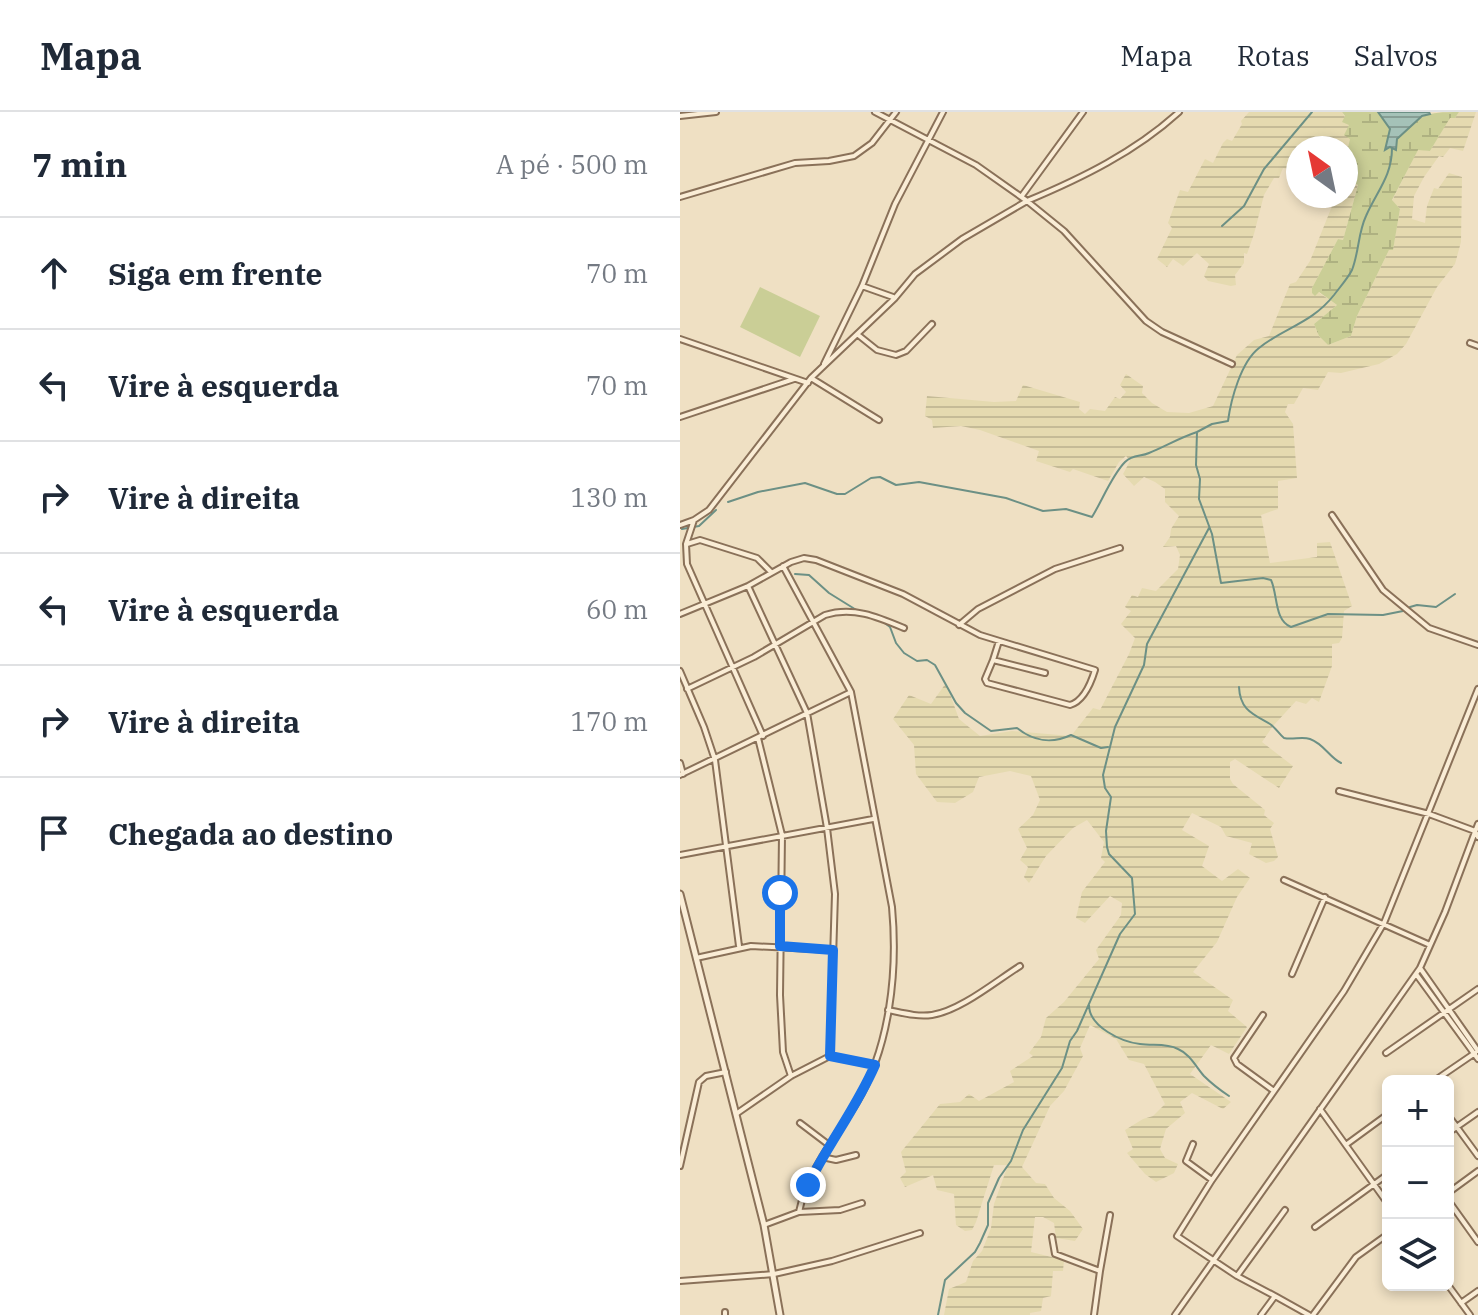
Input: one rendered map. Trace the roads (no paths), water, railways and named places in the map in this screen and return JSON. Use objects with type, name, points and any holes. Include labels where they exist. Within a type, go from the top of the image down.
[{"type":"street","points":[[680,116],[716,112]]},
{"type":"street","points":[[875,112],[983,169],[1064,231],[1146,321],[1162,332],[1232,364]]},
{"type":"street","points":[[680,197],[795,163],[854,156],[872,143],[896,112]]},
{"type":"street","points":[[823,366],[862,286],[895,204],[943,112]]},
{"type":"street","points":[[1021,197],[1083,112]]},
{"type":"street","points":[[680,525],[709,510],[810,380],[936,256],[1005,212],[1127,153],[1154,135],[1179,112]]},
{"type":"street","points":[[862,286],[895,298]]},
{"type":"street","points":[[857,334],[877,350],[896,355],[906,351],[932,324]]},
{"type":"street","points":[[680,339],[794,379],[810,380],[879,420]]},
{"type":"street","points":[[1470,343],[1478,346]]},
{"type":"street","points":[[680,417],[794,379]]},
{"type":"street","points":[[1332,515],[1383,590],[1429,628],[1478,645]]},
{"type":"street","points":[[694,520],[686,544],[687,564],[761,737],[782,835],[780,946],[783,1045],[791,1076]]},
{"type":"street","points":[[686,544],[700,540],[757,558],[771,572]]},
{"type":"street","points":[[959,625],[978,609],[1055,569],[1120,548]]},
{"type":"street","points":[[680,614],[748,586],[798,559],[816,560],[903,594],[959,625],[999,641],[1095,670],[1089,688],[1076,704],[1067,705],[987,683],[985,679],[999,641]]},
{"type":"street","points":[[783,566],[851,692],[873,819],[883,855],[894,931],[887,1010],[875,1065],[857,1102],[822,1157],[799,1212]]},
{"type":"street","points":[[748,586],[807,713],[835,894],[830,1056]]},
{"type":"street","points":[[687,689],[776,645],[825,615],[846,610],[904,628]]},
{"type":"street","points":[[993,660],[1045,673]]},
{"type":"street","points":[[680,671],[715,760],[739,946]]},
{"type":"street","points":[[1382,1238],[1360,1253],[1311,1315],[1237,1276],[1177,1236],[1212,1180],[1344,991],[1384,923],[1478,689]]},
{"type":"street","points":[[680,763],[681,775],[851,692]]},
{"type":"street","points":[[1339,791],[1429,814],[1477,834]]},
{"type":"street","points":[[680,855],[873,819]]},
{"type":"street","points":[[1175,1315],[1420,968],[1477,834],[1478,824]]},
{"type":"street","points":[[1284,880],[1430,945]]},
{"type":"street","points":[[680,894],[764,1225],[780,1315]]},
{"type":"street","points":[[1292,974],[1325,897]]},
{"type":"street","points":[[696,958],[739,946],[833,950]]},
{"type":"street","points":[[887,1010],[919,1016],[937,1015],[1020,966]]},
{"type":"street","points":[[1420,968],[1477,1051],[1478,1059]]},
{"type":"street","points":[[1416,974],[1448,1011]]},
{"type":"street","points":[[1386,1053],[1478,989]]},
{"type":"street","points":[[1263,1015],[1234,1058],[1237,1064],[1274,1091]]},
{"type":"street","points":[[1443,1075],[1477,1051]]},
{"type":"street","points":[[736,1114],[791,1076],[830,1056],[875,1065]]},
{"type":"street","points":[[680,1166],[699,1082],[706,1076],[726,1072]]},
{"type":"street","points":[[1320,1109],[1382,1195]]},
{"type":"street","points":[[1454,1129],[1478,1112]]},
{"type":"street","points":[[1347,1144],[1382,1118]]},
{"type":"street","points":[[800,1123],[829,1145]]},
{"type":"street","points":[[1454,1123],[1478,1156]]},
{"type":"street","points":[[1193,1144],[1186,1161],[1212,1180]]},
{"type":"street","points":[[822,1157],[836,1160],[856,1155]]},
{"type":"street","points":[[1454,1189],[1478,1171]]},
{"type":"street","points":[[1315,1227],[1382,1178]]},
{"type":"street","points":[[764,1225],[799,1212],[840,1210],[862,1203]]},
{"type":"street","points":[[1454,1208],[1478,1242]]},
{"type":"street","points":[[1237,1276],[1285,1210]]},
{"type":"street","points":[[1094,1315],[1110,1215]]},
{"type":"street","points":[[680,1281],[774,1274],[832,1261],[920,1233]]},
{"type":"street","points":[[1052,1237],[1055,1254],[1100,1271]]},
{"type":"street","points":[[1452,1291],[1470,1315]]},
{"type":"street","points":[[1461,1303],[1478,1291]]},
{"type":"street","points":[[1261,1315],[1275,1296]]},
{"type":"water","points":[[1378,112],[1430,114],[1422,116],[1397,139],[1396,150],[1390,147],[1385,150],[1390,129]]},
{"type":"waterway","points":[[1222,226],[1244,206],[1264,169],[1312,112]]},
{"type":"waterway","points":[[1392,148],[1387,175],[1363,222],[1350,273],[1316,313],[1253,354],[1238,382],[1228,421],[1212,424],[1197,432],[1196,465],[1200,479],[1199,499],[1212,534],[1221,583],[1263,578],[1271,580],[1279,613],[1291,627],[1328,614],[1383,615],[1403,611]]},
{"type":"waterway","points":[[728,502],[758,492],[805,483],[845,494],[871,478],[880,477],[896,485],[919,482],[1006,498],[1043,511],[1066,509],[1092,517],[1120,467],[1128,459],[1197,432]]},
{"type":"waterway","points":[[682,529],[699,526],[716,510]]},
{"type":"waterway","points":[[938,1315],[945,1280],[975,1252],[980,1243],[988,1225],[988,1203],[999,1178],[1011,1161],[1023,1130],[1062,1068],[1070,1041],[1120,934],[1135,914],[1132,878],[1109,854],[1107,847],[1111,797],[1105,788],[1103,775],[1115,727],[1144,665],[1147,644],[1209,528]]},
{"type":"waterway","points":[[795,574],[809,575],[829,593],[858,611]]},
{"type":"waterway","points":[[1410,607],[1436,607],[1455,594]]},
{"type":"waterway","points":[[882,621],[890,627],[904,653],[917,661],[927,660],[935,665],[956,703],[991,731],[1017,728],[1030,736],[1050,740],[1071,735],[1101,748],[1108,747]]},
{"type":"waterway","points":[[1239,687],[1245,706],[1284,738],[1310,739],[1341,763]]},
{"type":"waterway","points":[[1089,1005],[1094,1020],[1108,1032],[1133,1043],[1169,1046],[1182,1051],[1207,1079],[1229,1096]]}]
